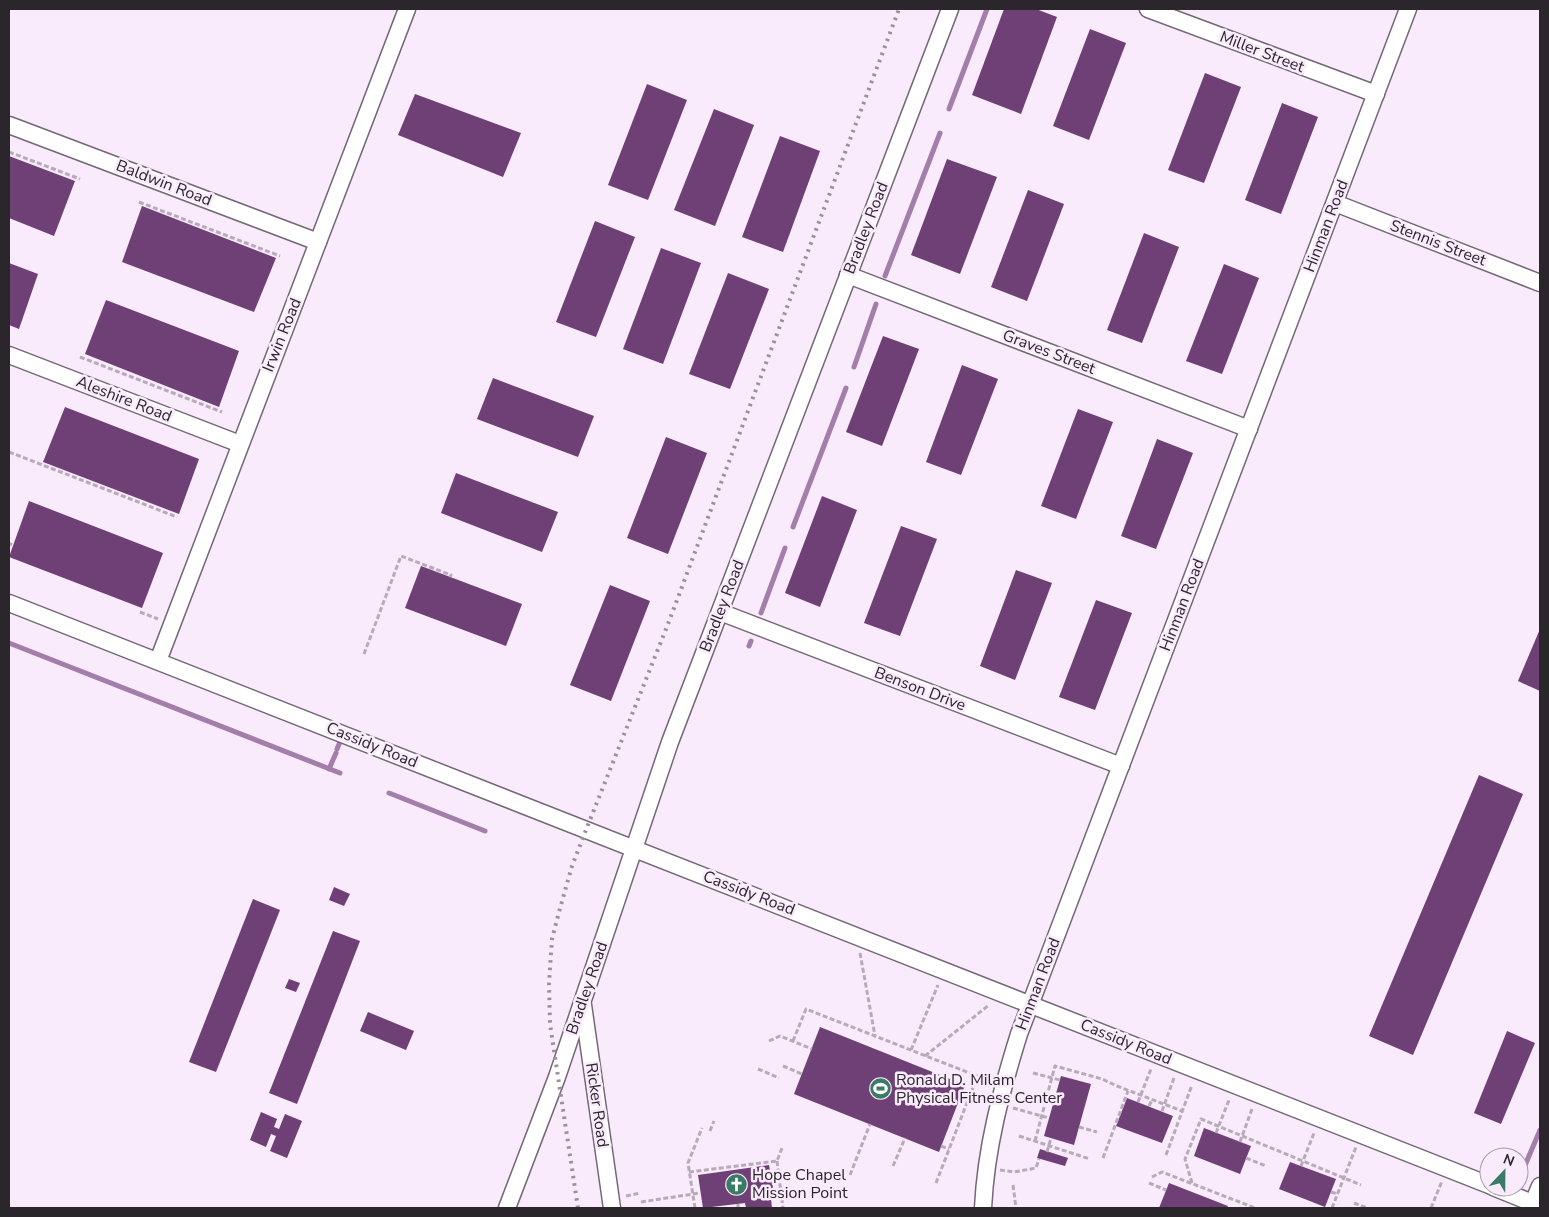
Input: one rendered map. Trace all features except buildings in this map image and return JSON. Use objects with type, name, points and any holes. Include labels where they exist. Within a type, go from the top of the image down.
[{"type":"street","name":"Irwin Road","points":[[158,661],[407,9]]},
{"type":"street","name":"Bradley Road","points":[[508,1208],[557,1077],[670,742],[950,9]]},
{"type":"street","name":"Miller Street","points":[[1148,9],[1376,94]]},
{"type":"street","name":"Hinman Road","points":[[983,1208],[986,1169],[998,1104],[1019,1034],[1408,9]]},
{"type":"street","name":"Baldwin Road","points":[[9,124],[318,242]]},
{"type":"street","name":"Stennis Street","points":[[1335,203],[1540,283]]},
{"type":"street","name":"Graves Street","points":[[848,275],[1249,429]]},
{"type":"street","name":"Aleshire Road","points":[[9,355],[240,444]]},
{"type":"street","name":"Cassidy Road","points":[[9,603],[1479,1182]]},
{"type":"street","name":"Benson Drive","points":[[720,612],[1121,766]]},
{"type":"street","name":"Ricker Road","points":[[582,1001],[612,1208]]},
{"type":"street","points":[[1515,1197],[1535,1206],[1540,1186]]},
{"type":"path","points":[[9,152],[80,179]]},
{"type":"path","points":[[139,202],[280,256]]},
{"type":"path","points":[[80,357],[222,412]]},
{"type":"path","points":[[9,452],[177,517]]},
{"type":"path","points":[[364,654],[401,556],[451,575],[450,577]]},
{"type":"path","points":[[140,612],[158,619]]},
{"type":"path","points":[[857,936],[875,1036]]},
{"type":"path","points":[[911,1050],[944,970]]},
{"type":"path","points":[[925,1056],[1004,994]]},
{"type":"path","points":[[793,1041],[806,1009],[1003,1087]]},
{"type":"path","points":[[769,1041],[780,1036],[812,1049]]},
{"type":"path","points":[[1138,1102],[1157,1054]]},
{"type":"path","points":[[1162,1111],[1180,1063]]},
{"type":"path","points":[[783,1066],[802,1074]]},
{"type":"path","points":[[1035,1141],[1055,1066],[1102,1079],[1182,1111]]},
{"type":"path","points":[[758,1069],[779,1078]]},
{"type":"path","points":[[1166,1155],[1198,1070]]},
{"type":"path","points":[[1033,1073],[1060,1080]]},
{"type":"path","points":[[936,1183],[977,1076]]},
{"type":"path","points":[[1216,1133],[1235,1085]]},
{"type":"path","points":[[1103,1158],[1128,1091]]},
{"type":"path","points":[[1240,1142],[1258,1094]]},
{"type":"path","points":[[1149,1106],[1152,1100]]},
{"type":"path","points":[[998,1104],[1049,1118]]},
{"type":"path","points":[[1301,1164],[1320,1118]]},
{"type":"path","points":[[1192,1183],[1185,1159],[1201,1119],[1242,1135],[1301,1164],[1361,1185]]},
{"type":"path","points":[[710,1131],[714,1121]]},
{"type":"path","points":[[850,1175],[870,1124]]},
{"type":"path","points":[[1079,1127],[1097,1132]]},
{"type":"path","points":[[1169,1127],[1175,1129]]},
{"type":"path","points":[[695,1208],[688,1163],[702,1128]]},
{"type":"path","points":[[1332,1208],[1361,1135]]},
{"type":"path","points":[[1019,1136],[1049,1145],[1066,1154],[1090,1159]]},
{"type":"path","points":[[894,1166],[905,1138]]},
{"type":"path","points":[[1047,1152],[1051,1138]]},
{"type":"path","points":[[941,1146],[949,1149]]},
{"type":"path","points":[[782,1148],[777,1161],[784,1208]]},
{"type":"path","points":[[1246,1158],[1266,1166]]},
{"type":"path","points":[[1014,1172],[1036,1168],[1039,1159]]},
{"type":"path","points":[[689,1172],[777,1161]]},
{"type":"path","points":[[1431,1208],[1446,1168]]},
{"type":"path","points":[[1152,1176],[1162,1172],[1255,1208]]},
{"type":"path","points":[[1149,1183],[1166,1190]]},
{"type":"path","points":[[1013,1185],[1016,1208]]},
{"type":"path","points":[[1331,1192],[1338,1194]]},
{"type":"path","points":[[641,1202],[700,1193]]},
{"type":"path","points":[[1354,1203],[1367,1208]]},
{"type":"waterway","points":[[949,109],[987,9]]},
{"type":"waterway","points":[[885,276],[940,133]]},
{"type":"waterway","points":[[854,367],[876,304]]},
{"type":"waterway","points":[[793,527],[846,388]]},
{"type":"waterway","points":[[761,613],[785,548]]},
{"type":"waterway","points":[[749,646],[751,641]]},
{"type":"waterway","points":[[9,643],[340,773]]},
{"type":"waterway","points":[[337,749],[342,737]]},
{"type":"waterway","points":[[329,769],[336,753]]},
{"type":"waterway","points":[[389,793],[485,831]]},
{"type":"waterway","points":[[1529,1156],[1540,1130]]},
{"type":"railway","points":[[578,1208],[550,1024],[549,983],[552,939],[559,912],[572,866],[668,624],[899,9]]},
{"type":"place","name":"Ronald D. Milam Physical Fitness Center","points":[[880,1089]]},
{"type":"place","name":"Hope Chapel Mission Point","points":[[736,1184]]}]
